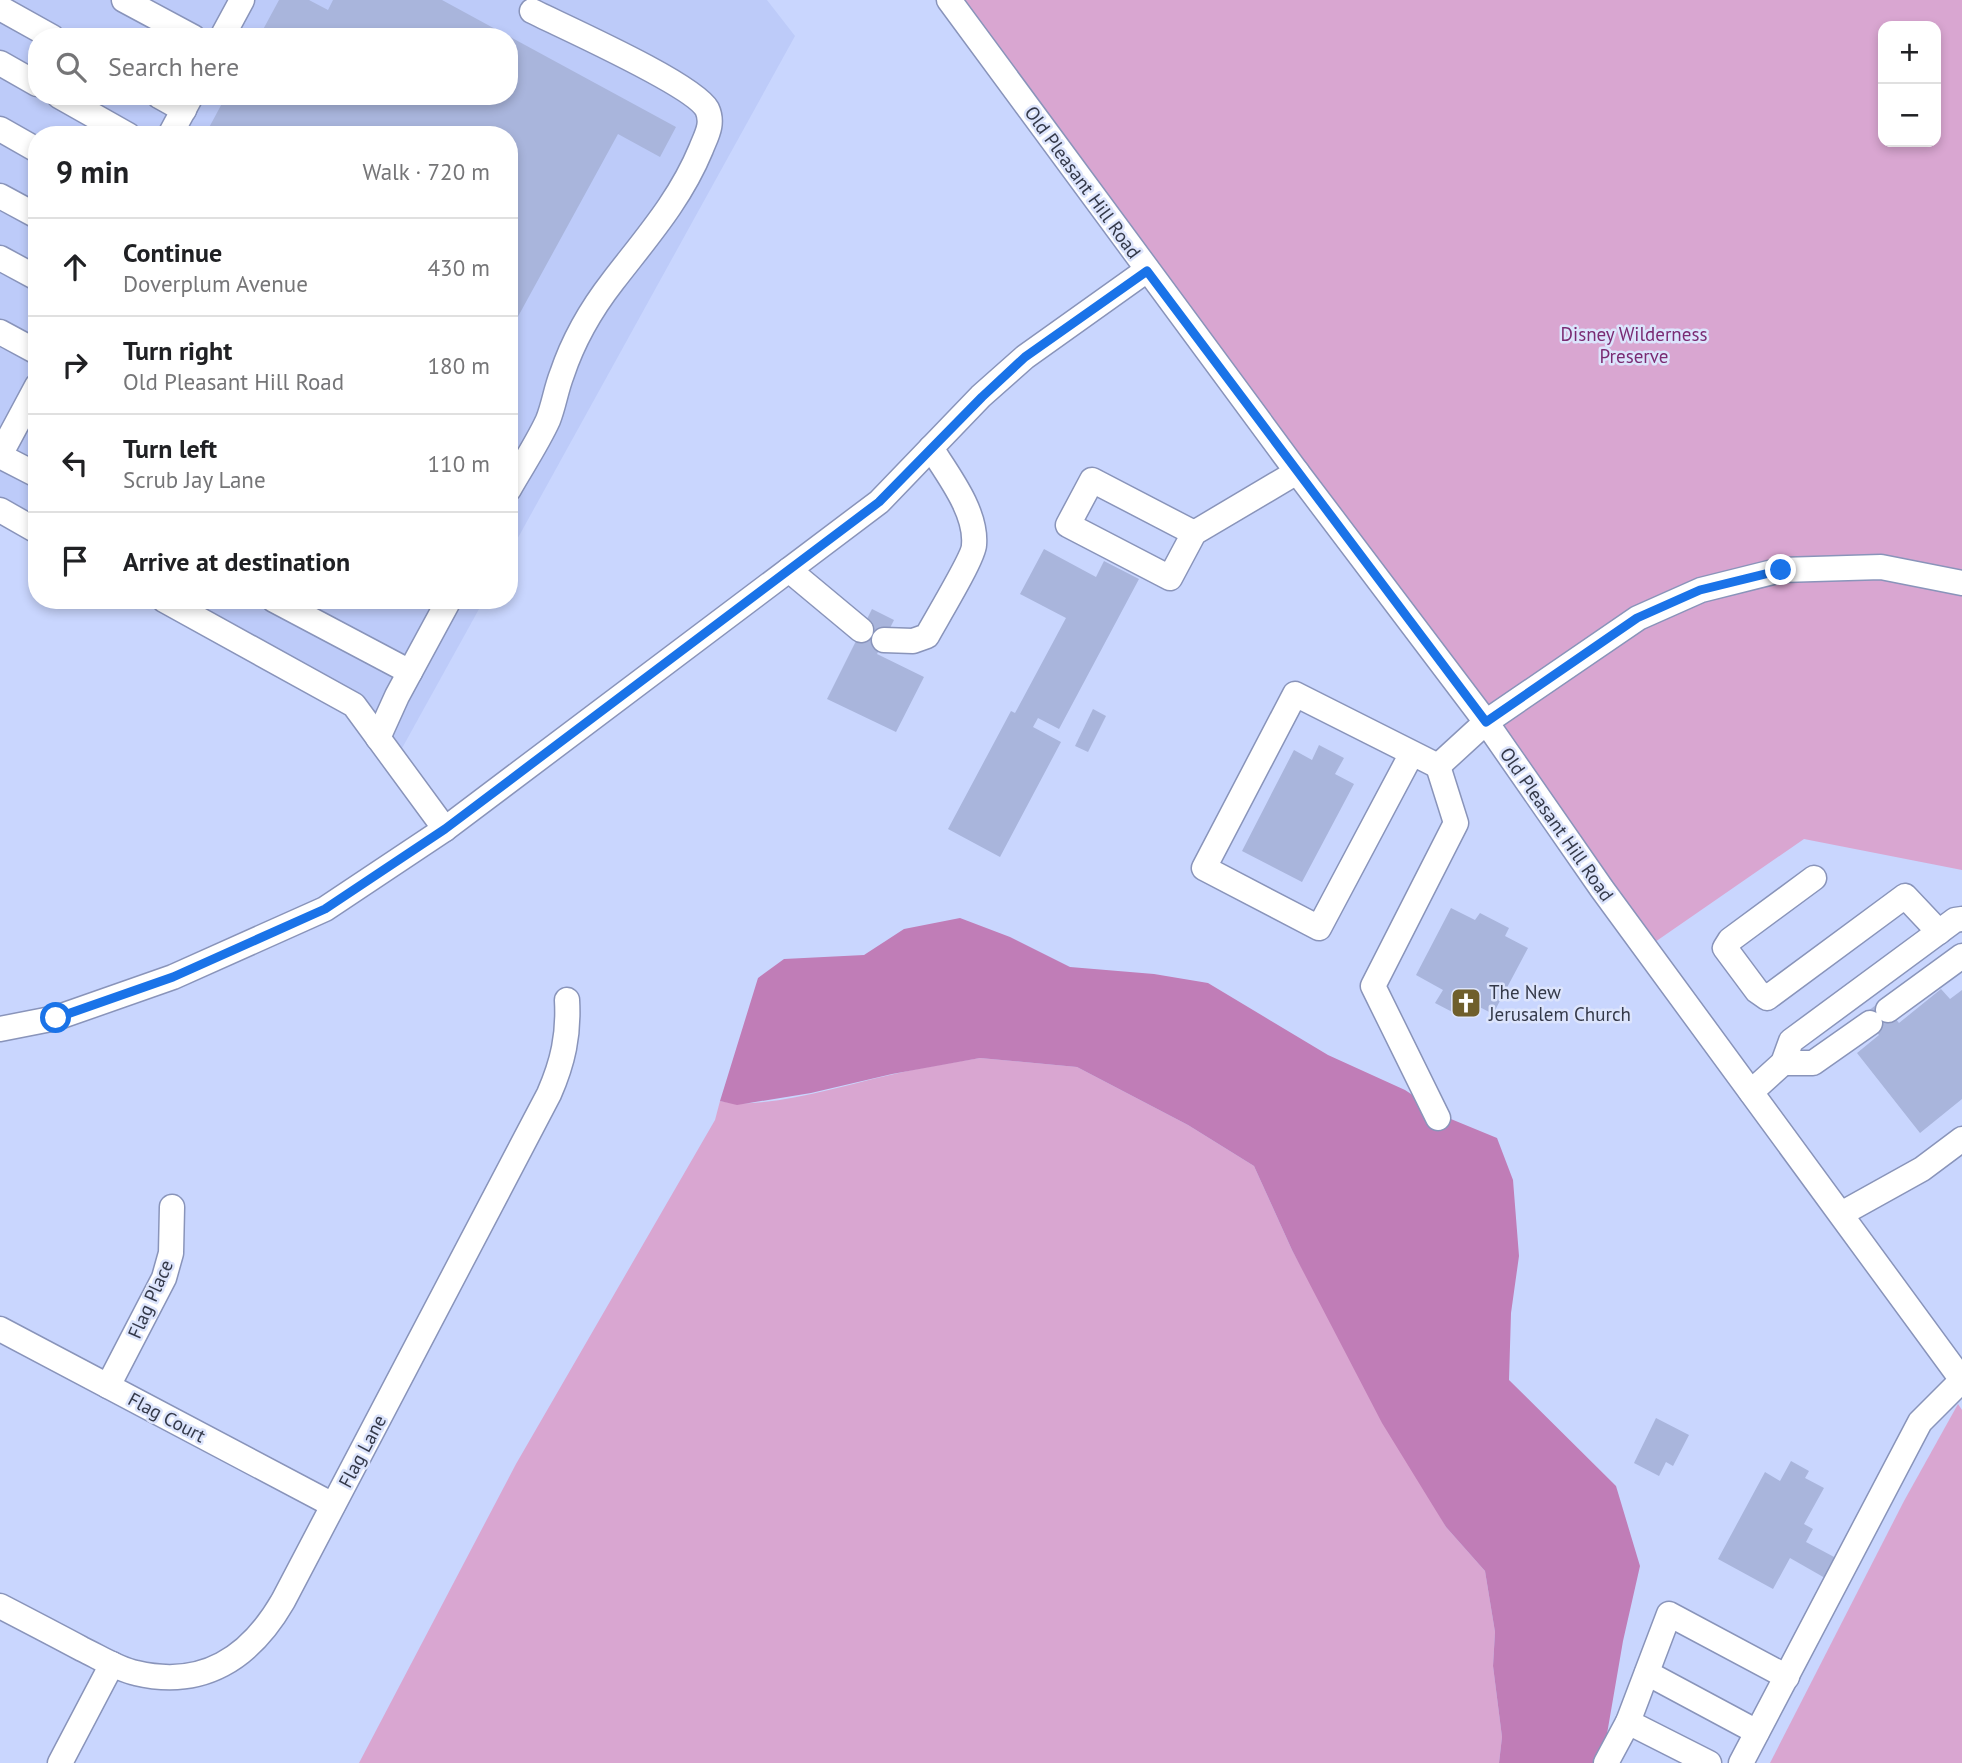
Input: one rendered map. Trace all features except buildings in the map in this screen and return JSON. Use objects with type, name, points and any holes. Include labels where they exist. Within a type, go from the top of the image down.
[{"type":"street","points":[[124,0],[176,28]]},
{"type":"street","points":[[227,28],[242,0]]},
{"type":"street","name":"Old Pleasant Hill Road","points":[[949,0],[1147,271],[1486,722],[1602,889],[1962,1380]]},
{"type":"street","points":[[518,473],[548,419],[562,372],[585,322],[611,282],[650,237],[678,197],[711,124],[707,110],[698,99],[667,78],[527,4]]},
{"type":"street","points":[[0,8],[36,28]]},
{"type":"street","points":[[0,63],[28,79]]},
{"type":"street","points":[[75,105],[112,126]]},
{"type":"street","points":[[175,126],[186,105]]},
{"type":"street","points":[[0,130],[28,145]]},
{"type":"street","points":[[0,196],[28,211]]},
{"type":"street","points":[[0,258],[28,273]]},
{"type":"street","points":[[0,1029],[56,1018],[173,977],[325,909],[445,829],[879,502],[1025,357],[1147,271]]},
{"type":"street","points":[[0,332],[28,347]]},
{"type":"street","points":[[28,403],[0,455],[28,470]]},
{"type":"street","points":[[884,640],[913,640],[927,636],[975,547],[963,500],[931,448]]},
{"type":"street","points":[[1194,533],[1092,480],[1068,525],[1170,578],[1194,533],[1297,472]]},
{"type":"street","points":[[0,510],[28,526]]},
{"type":"street","points":[[1438,766],[1486,722],[1637,618],[1700,590],[1781,570],[1881,567],[1962,583]]},
{"type":"street","points":[[789,570],[861,630]]},
{"type":"street","points":[[179,609],[354,705],[445,829]]},
{"type":"street","points":[[291,609],[410,672]]},
{"type":"street","points":[[378,738],[444,609]]},
{"type":"street","points":[[1412,753],[1319,928],[1203,868],[1294,694],[1412,753],[1438,766],[1456,823],[1373,986],[1438,1118]]},
{"type":"street","points":[[1814,878],[1730,940],[1725,947],[1757,991],[1767,998],[1905,896],[1939,932]]},
{"type":"street","points":[[1751,1092],[1783,1063],[1791,1041],[1955,920],[1962,919]]},
{"type":"street","points":[[1783,1063],[1813,1063],[1962,956]]},
{"type":"street","name":"Flag Lane","points":[[0,1606],[112,1664],[133,1673],[151,1676],[188,1677],[208,1671],[241,1654],[258,1638],[272,1621],[549,1094],[567,1043],[567,1000]]},
{"type":"street","points":[[1841,1214],[1922,1169],[1962,1139]]},
{"type":"street","name":"Flag Place","points":[[108,1386],[164,1278],[171,1253],[172,1208]]},
{"type":"street","name":"Flag Court","points":[[0,1329],[333,1505]]},
{"type":"street","points":[[1741,1763],[1920,1422],[1962,1380]]},
{"type":"street","points":[[1606,1763],[1628,1722],[1669,1614],[1787,1677]]},
{"type":"street","points":[[60,1763],[112,1664]]},
{"type":"street","points":[[1647,1673],[1758,1732]]},
{"type":"street","points":[[1628,1722],[1709,1763]]},
{"type":"shaded area","points":[[0,0],[767,0],[795,36],[518,538],[518,126],[28,126],[28,513],[0,498]]},
{"type":"shaded area","points":[[199,609],[479,609],[401,750]]},
{"type":"shaded area","points":[[960,918],[1010,937],[1070,967],[1154,974],[1208,983],[1328,1055],[1405,1090],[1446,1117],[1497,1138],[1513,1180],[1519,1256],[1511,1313],[1509,1380],[1616,1486],[1640,1566],[1623,1641],[1602,1763],[1499,1763],[1502,1737],[1493,1666],[1495,1632],[1485,1571],[1446,1527],[1382,1423],[1292,1250],[1254,1166],[1188,1125],[1077,1067],[980,1058],[892,1074],[811,1093],[737,1105],[720,1101],[758,978],[784,959],[864,955],[904,929]]},
{"type":"green space","name":"Disney Wilderness Preserve","points":[[963,0],[1962,0],[1962,870],[1804,839],[1655,942]]},
{"type":"green space","points":[[980,1058],[1077,1067],[1188,1125],[1254,1166],[1292,1250],[1446,1527],[1485,1571],[1495,1632],[1493,1666],[1502,1737],[1499,1763],[359,1763],[516,1464],[715,1120],[720,1101],[758,1103],[781,1100],[912,1070]]},
{"type":"green space","points":[[1958,1404],[1962,1410],[1962,1763],[1770,1763],[1904,1501]]},
{"type":"place","name":"The New Jerusalem Church","points":[[1466,1003]]},
{"type":"route","points":[[56,1018],[173,977],[325,909],[445,829],[879,502],[1025,357],[1147,271],[1486,722],[1637,618],[1700,590],[1781,570]]}]
